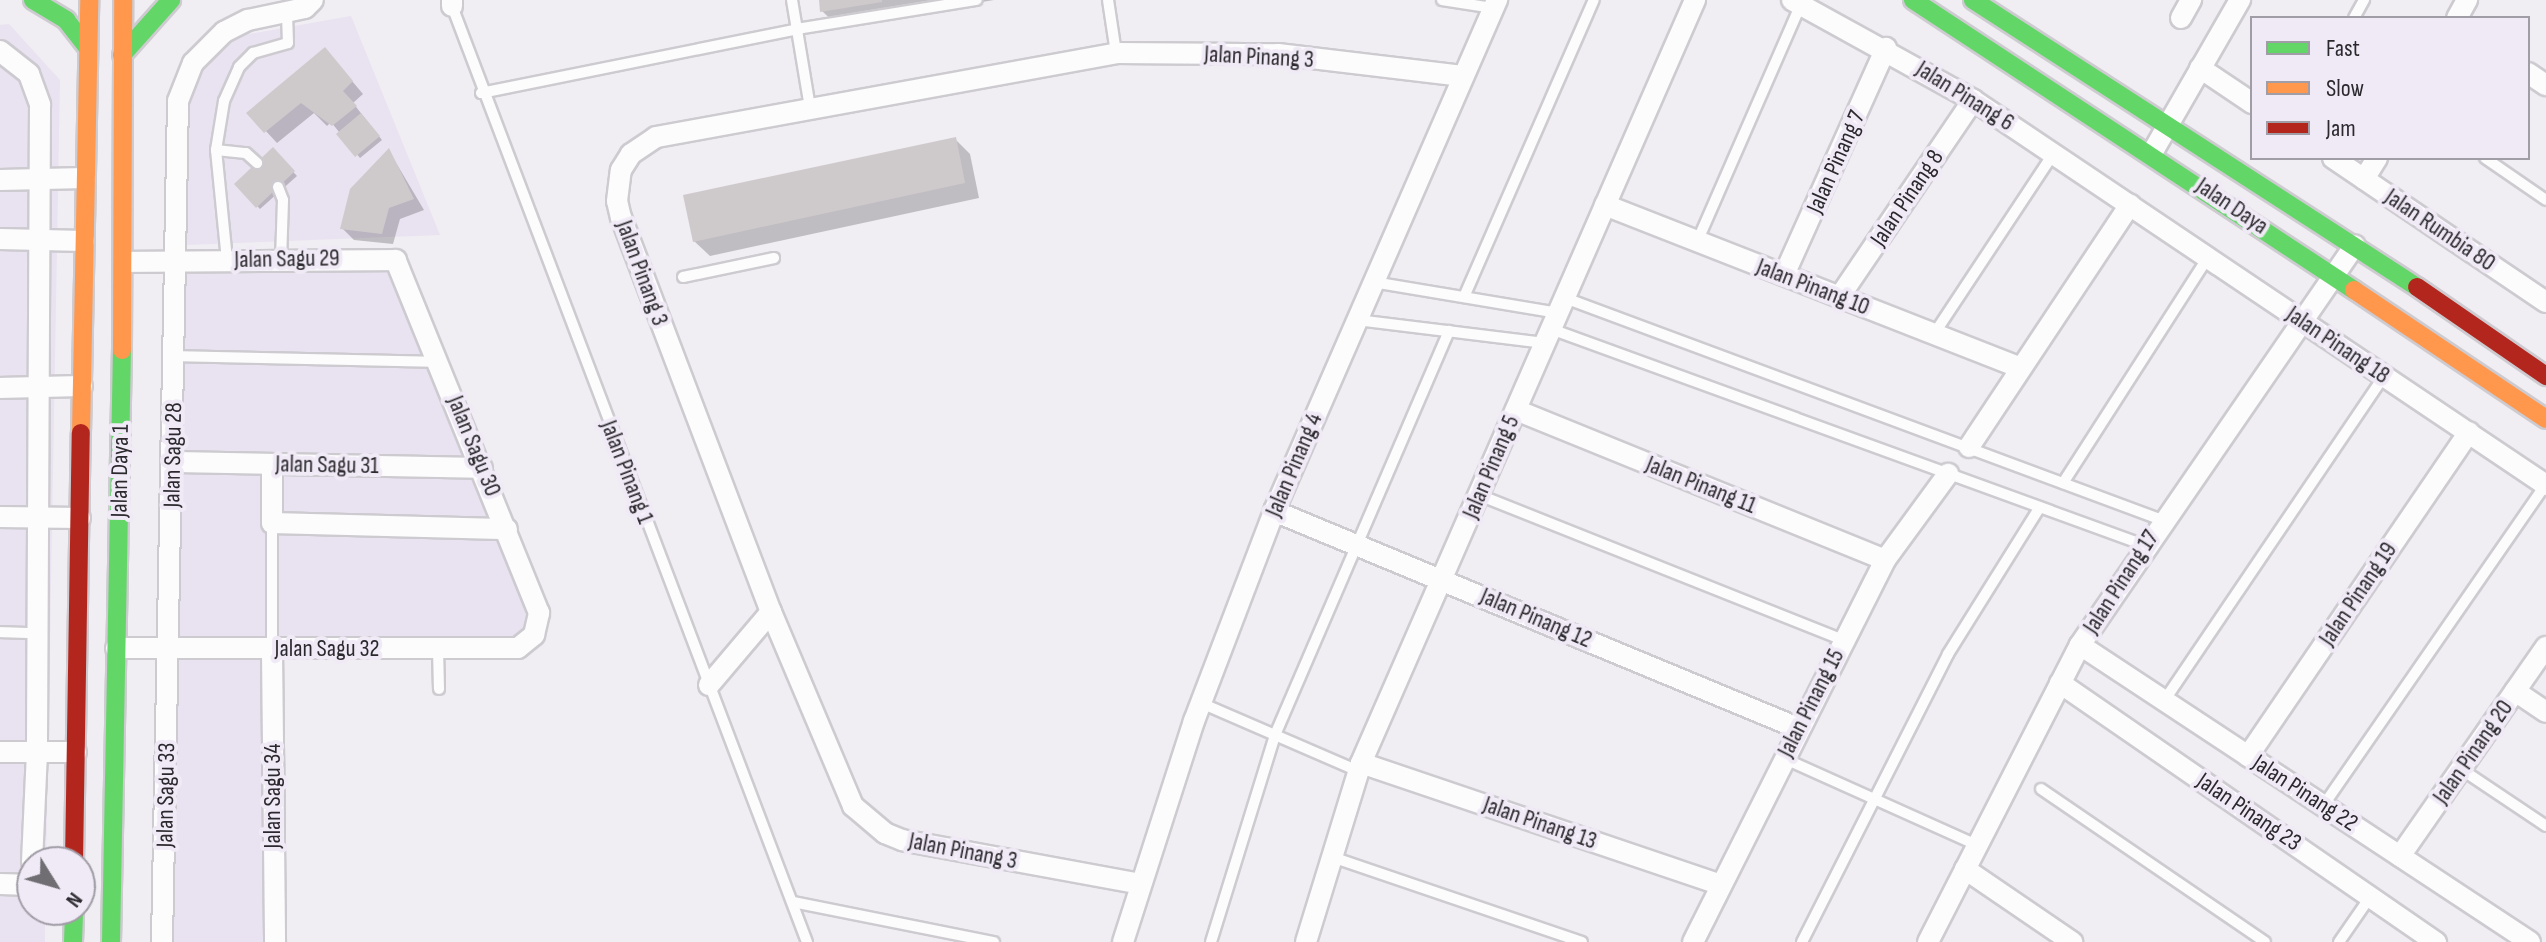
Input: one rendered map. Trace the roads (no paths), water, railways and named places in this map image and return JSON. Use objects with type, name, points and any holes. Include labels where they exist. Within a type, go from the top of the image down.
[{"type":"main road","points":[[33,0],[66,20],[87,47]]},
{"type":"main road","name":"Jalan Daya 1","points":[[74,846],[89,0]]},
{"type":"main road","name":"Jalan Daya 1","points":[[111,942],[124,262],[123,0]]},
{"type":"main road","points":[[122,55],[171,0]]},
{"type":"main road","name":"Jalan Daya","points":[[1913,0],[2152,153],[2546,419]]},
{"type":"main road","name":"Jalan Daya","points":[[1973,0],[2355,245],[2546,376]]},
{"type":"street","name":"Jalan Sagu 28","points":[[169,649],[177,262],[176,111],[188,72],[224,32],[287,10],[305,8],[313,0]]},
{"type":"street","name":"Jalan Pinang 5","points":[[1306,942],[1360,767],[1695,0]]},
{"type":"street","points":[[2152,153],[2240,0]]},
{"type":"street","name":"Jalan Pinang 6","points":[[1797,2],[1886,48],[1973,100],[2130,205]]},
{"type":"street","name":"Jalan Pinang 4","points":[[1123,942],[1201,703],[1274,511],[1495,4]]},
{"type":"street","name":"Jalan Pinang 7","points":[[1784,275],[1886,48]]},
{"type":"street","points":[[0,51],[29,74],[38,95],[37,752],[33,846]]},
{"type":"street","name":"Jalan Pinang 3","points":[[1141,884],[902,840],[877,827],[841,786],[771,612],[621,218],[618,181],[631,154],[656,137],[1116,53],[1278,54],[1463,76]]},
{"type":"street","points":[[2200,68],[2250,102]]},
{"type":"street","name":"Jalan Pinang 8","points":[[1840,296],[1973,100]]},
{"type":"street","name":"Jalan Rumbia 80","points":[[2336,160],[2546,302]]},
{"type":"street","points":[[2364,179],[2376,160]]},
{"type":"street","points":[[0,180],[85,178]]},
{"type":"street","name":"Jalan Pinang 10","points":[[1605,205],[2020,368]]},
{"type":"street","points":[[1969,447],[2130,205]]},
{"type":"street","name":"Jalan Pinang 18","points":[[2130,205],[2546,485]]},
{"type":"street","points":[[0,239],[84,241]]},
{"type":"street","name":"Jalan Pinang 17","points":[[1928,942],[2080,645],[2144,545],[2355,245]]},
{"type":"street","name":"Jalan Sagu 29","points":[[124,262],[396,260]]},
{"type":"street","name":"Jalan Sagu 30","points":[[396,260],[440,362],[539,613],[534,635]]},
{"type":"street","points":[[0,388],[82,386]]},
{"type":"street","name":"Jalan Pinang 11","points":[[1516,410],[1885,560]]},
{"type":"street","name":"Jalan Pinang 19","points":[[2248,756],[2469,432]]},
{"type":"street","name":"Jalan Sagu 31","points":[[173,462],[482,468]]},
{"type":"street","points":[[272,464],[272,523],[507,529]]},
{"type":"street","name":"Jalan Pinang 15","points":[[1693,942],[1718,884],[1885,560],[1948,474]]},
{"type":"street","name":"Jalan Pinang 12","points":[[1274,511],[1798,728]]},
{"type":"street","points":[[0,517],[80,518]]},
{"type":"street","points":[[709,685],[771,612]]},
{"type":"street","name":"Jalan Sagu 32","points":[[116,648],[518,648],[534,635]]},
{"type":"street","name":"Jalan Pinang 22","points":[[2080,645],[2400,856],[2519,939]]},
{"type":"street","name":"Jalan Pinang 20","points":[[2400,856],[2546,647]]},
{"type":"street","name":"Jalan Sagu 33","points":[[162,942],[169,649]]},
{"type":"street","name":"Jalan Sagu 34","points":[[272,650],[275,942]]},
{"type":"street","name":"Jalan Pinang 23","points":[[2060,683],[2436,942]]},
{"type":"street","points":[[2515,691],[2546,712]]},
{"type":"street","points":[[0,752],[76,752]]},
{"type":"street","name":"Jalan Pinang 13","points":[[1360,767],[1718,884]]},
{"type":"street","points":[[1965,869],[2072,942]]},
{"type":"lane","points":[[792,0],[810,108]]},
{"type":"lane","points":[[481,93],[797,29],[977,0]]},
{"type":"lane","points":[[1108,0],[1116,53]]},
{"type":"lane","points":[[1442,0],[1495,4]]},
{"type":"lane","points":[[1464,297],[1594,0]]},
{"type":"lane","points":[[1697,242],[1797,2]]},
{"type":"lane","name":"Jalan Pinang 1","points":[[452,3],[481,93],[807,942]]},
{"type":"lane","points":[[227,260],[216,150],[224,101],[239,67],[253,53],[288,43],[287,10]]},
{"type":"lane","points":[[216,150],[246,153],[257,163]]},
{"type":"lane","points":[[1933,334],[2054,153]]},
{"type":"lane","points":[[2488,160],[2546,200]]},
{"type":"lane","points":[[278,187],[283,200],[281,259]]},
{"type":"lane","points":[[2063,483],[2208,257]]},
{"type":"lane","points":[[683,277],[774,258]]},
{"type":"lane","points":[[1373,282],[1464,297],[1555,321],[1969,447],[2162,520]]},
{"type":"lane","points":[[1356,319],[1449,331],[1555,321],[1948,474],[2144,545]]},
{"type":"lane","points":[[1211,942],[1275,735],[1449,331]]},
{"type":"lane","points":[[175,356],[440,362]]},
{"type":"lane","points":[[2164,701],[2384,376]]},
{"type":"lane","points":[[2323,806],[2546,485]]},
{"type":"lane","points":[[1479,495],[1844,640]]},
{"type":"lane","points":[[1802,942],[1948,654],[2040,507]]},
{"type":"lane","points":[[272,523],[272,650]]},
{"type":"lane","points":[[0,632],[37,633]]},
{"type":"lane","points":[[438,649],[439,689]]},
{"type":"lane","points":[[1201,703],[1360,767]]},
{"type":"lane","points":[[1783,758],[1977,845]]},
{"type":"lane","points":[[2461,769],[2546,826]]},
{"type":"lane","points":[[2041,789],[2265,942]]},
{"type":"lane","points":[[1332,857],[1582,942]]},
{"type":"lane","points":[[2339,942],[2371,895]]},
{"type":"lane","points":[[793,902],[994,942]]}]
